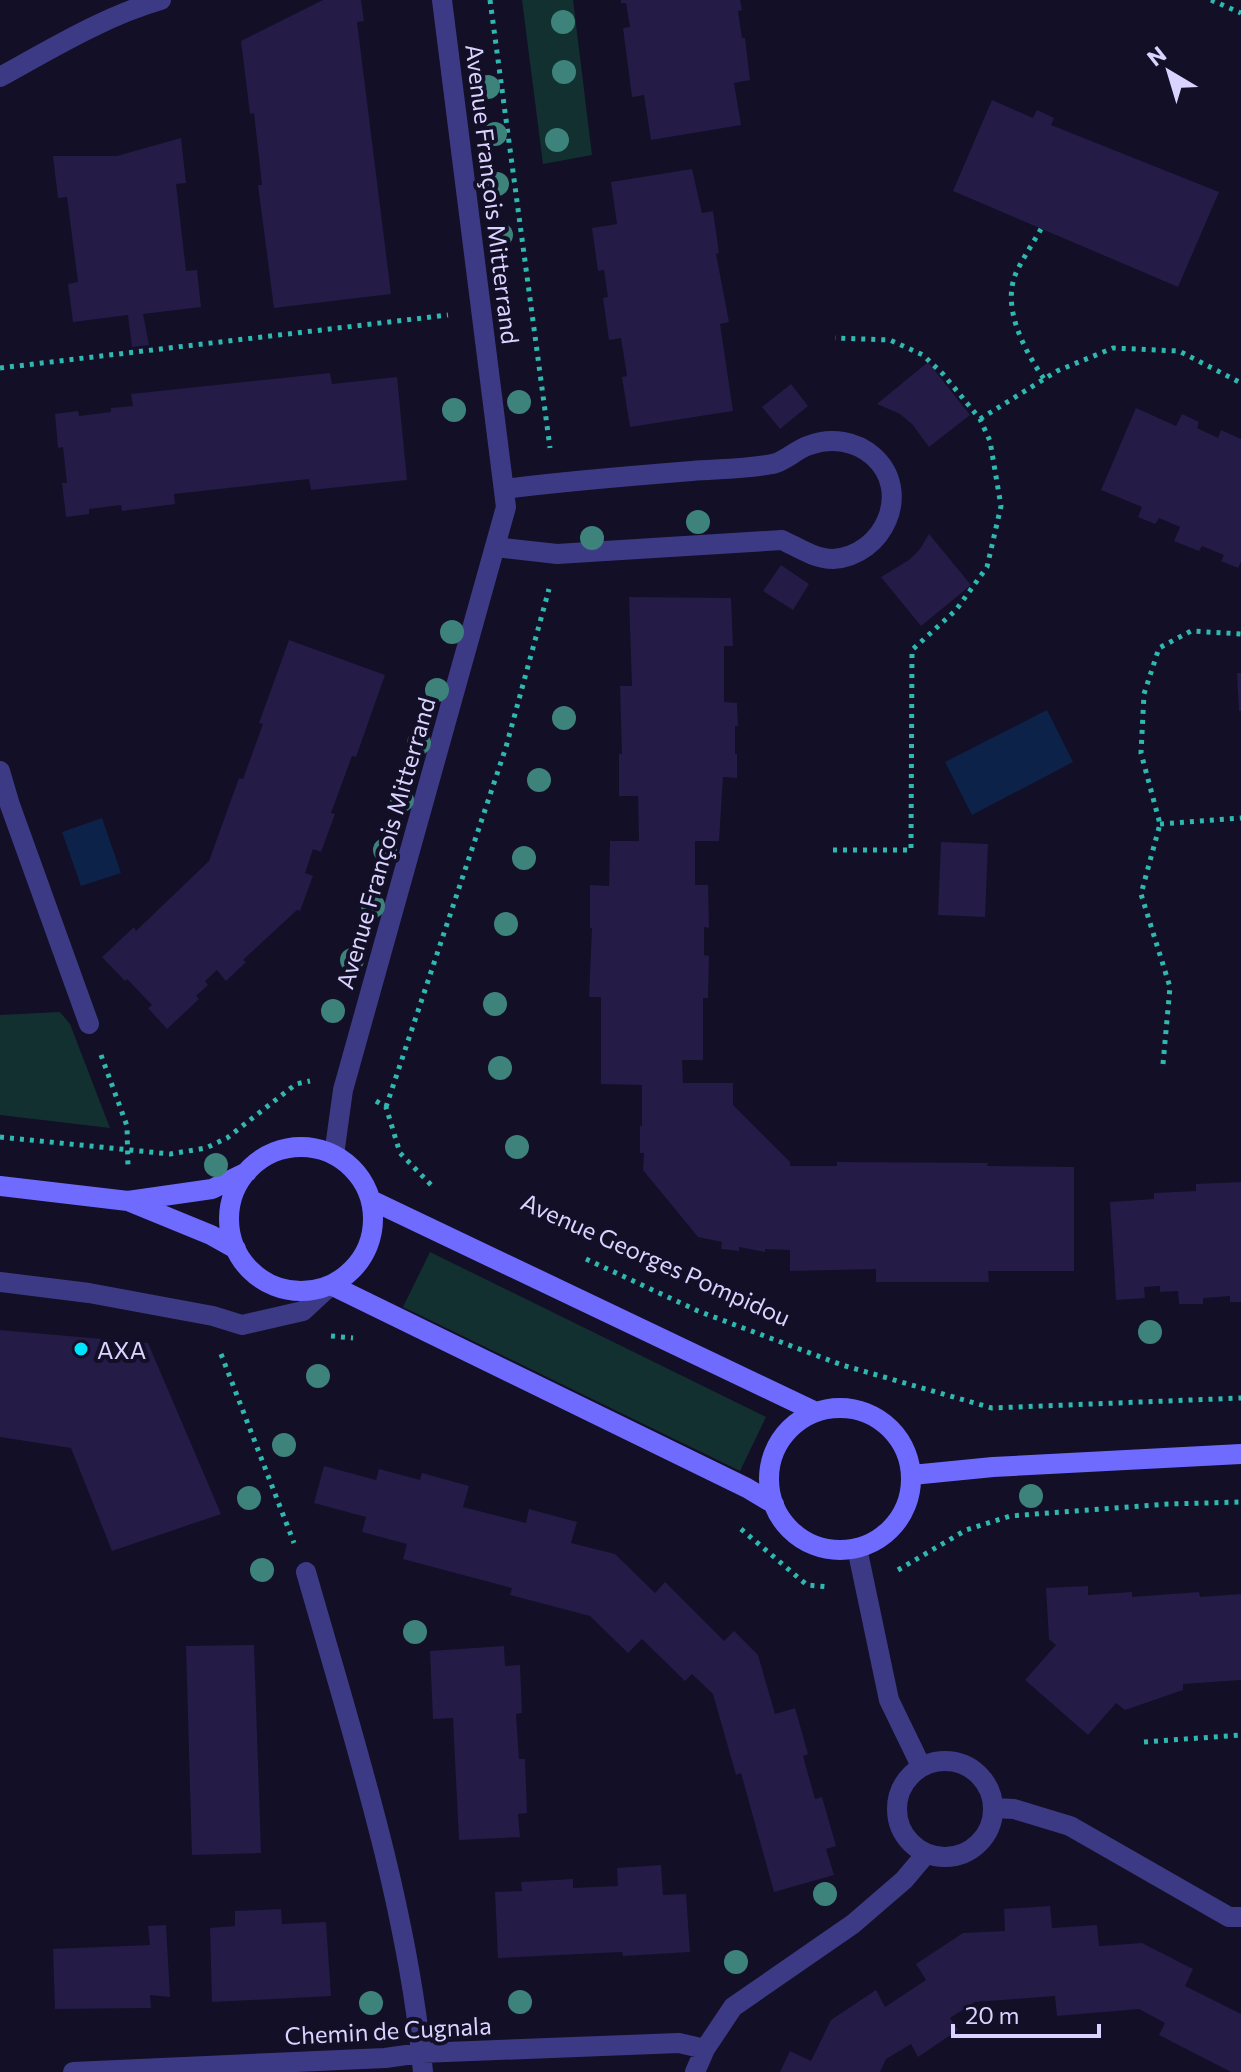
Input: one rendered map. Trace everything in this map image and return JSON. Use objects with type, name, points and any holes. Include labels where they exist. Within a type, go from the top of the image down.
[{"type":"main road","points":[[312,1147],[334,1155],[350,1166],[363,1181],[371,1200],[373,1220],[370,1240],[361,1259],[331,1285],[312,1290],[275,1286],[245,1264],[236,1249],[230,1228],[231,1205],[238,1184],[270,1154],[291,1148],[312,1147]]},
{"type":"main road","points":[[0,1186],[128,1201],[212,1189],[248,1172]]},
{"type":"main road","points":[[371,1200],[816,1412]]},
{"type":"main road","points":[[128,1201],[211,1235],[236,1249]]},
{"type":"main road","points":[[331,1285],[774,1504]]},
{"type":"main road","points":[[835,1408],[854,1409],[887,1425],[900,1439],[912,1475],[909,1499],[898,1521],[879,1538],[857,1548],[837,1550],[817,1546],[783,1522],[774,1504],[770,1482],[772,1460],[781,1440],[797,1423],[816,1412],[835,1408]]},
{"type":"main road","points":[[912,1475],[993,1467],[1241,1454]]},
{"type":"street","points":[[0,77],[70,39],[161,0]]},
{"type":"street","name":"Avenue François Mitterrand","points":[[334,1155],[343,1090],[506,507],[442,0]]},
{"type":"street","points":[[495,547],[557,554],[782,540],[808,553],[833,559],[864,549],[883,531],[892,502],[889,481],[875,458],[857,446],[836,440],[810,445],[774,464],[504,489]]},
{"type":"street","points":[[0,771],[89,1024]]},
{"type":"street","points":[[0,1282],[89,1293],[213,1316],[242,1325],[303,1311],[331,1285]]},
{"type":"street","points":[[857,1548],[889,1700],[921,1766]]},
{"type":"street","points":[[306,1572],[373,1807],[408,1967],[422,2062]]},
{"type":"street","points":[[935,1761],[963,1763],[976,1771],[985,1781],[994,1808],[990,1827],[979,1843],[963,1854],[944,1857],[926,1854],[913,1845],[903,1833],[897,1804],[901,1788],[909,1776],[921,1766],[935,1761]]},
{"type":"street","points":[[994,1808],[1014,1809],[1070,1826],[1229,1917],[1241,1917]]},
{"type":"street","points":[[695,2072],[705,2049],[733,2007],[853,1924],[904,1880],[926,1854]]},
{"type":"street","name":"Chemin de Cugnala","points":[[73,2072],[385,2058],[422,2062],[679,2043],[705,2049]]},
{"type":"path","points":[[1211,0],[1241,13]]},
{"type":"path","points":[[1041,229],[1015,276],[1012,315],[1030,359],[1044,379]]},
{"type":"path","points":[[0,368],[482,311]]},
{"type":"path","points":[[833,850],[911,850],[912,650],[956,610],[987,567],[1001,506],[990,441],[980,419],[943,374],[923,355],[890,340],[835,338]]},
{"type":"path","points":[[980,419],[1057,371],[1113,348],[1179,351],[1241,383]]},
{"type":"path","points":[[1163,1064],[1170,987],[1141,894],[1160,824],[1141,753],[1144,694],[1159,648],[1191,631],[1241,634]]},
{"type":"path","points":[[1160,824],[1241,818]]},
{"type":"path","points":[[89,1024],[127,1126],[128,1201]]},
{"type":"path","points":[[0,1137],[170,1154],[206,1148],[227,1138],[296,1084],[315,1081]]},
{"type":"path","points":[[386,1107],[400,1153],[434,1189],[448,1195]]},
{"type":"path","name":"Avenue Georges Pompidou","points":[[573,1253],[698,1311],[842,1365],[992,1408],[1241,1398]]},
{"type":"path","points":[[221,1353],[306,1572]]},
{"type":"path","points":[[1144,1742],[1241,1735]]},
{"type":"green space","points":[[522,0],[573,0],[592,155],[543,164]]},
{"type":"green space","points":[[60,1012],[70,1024],[110,1128],[0,1115],[0,1015]]},
{"type":"green space","points":[[430,1252],[766,1417],[740,1471],[403,1307]]},
{"type":"water","points":[[1047,710],[1073,762],[972,815],[945,762]]},
{"type":"water","points":[[102,818],[121,873],[81,886],[62,832]]},
{"type":"building","points":[[323,0],[361,0],[364,21],[357,22],[391,294],[274,308],[258,185],[262,185],[254,113],[250,114],[241,41]]},
{"type":"building","points":[[621,0],[740,0],[742,10],[738,11],[750,80],[734,83],[741,125],[651,140],[644,95],[632,97],[623,28],[630,27],[626,3],[621,3]]},
{"type":"building","points":[[992,100],[1033,118],[1037,110],[1054,118],[1051,125],[1219,192],[1178,287],[953,191]]},
{"type":"building","points":[[181,138],[186,183],[176,184],[186,271],[197,270],[201,307],[143,314],[149,345],[132,347],[128,315],[73,322],[68,284],[78,282],[67,197],[58,198],[53,156],[117,156]]},
{"type":"building","points":[[692,169],[702,213],[713,211],[719,253],[716,254],[729,322],[720,324],[733,411],[630,427],[622,377],[627,376],[621,338],[609,340],[603,298],[608,297],[604,270],[598,271],[592,228],[617,224],[611,182]]},
{"type":"building","points":[[928,362],[970,415],[929,447],[912,424],[900,414],[877,404]]},
{"type":"building","points":[[330,373],[332,384],[397,377],[407,480],[311,490],[309,479],[174,494],[175,504],[122,511],[121,505],[89,509],[89,514],[66,517],[62,483],[67,483],[63,447],[58,448],[55,414],[78,411],[79,416],[111,412],[111,408],[133,406],[131,394]]},
{"type":"building","points":[[791,384],[808,406],[780,429],[762,407]]},
{"type":"building","points":[[1136,408],[1176,426],[1182,414],[1199,422],[1197,428],[1218,438],[1221,430],[1241,439],[1241,562],[1238,568],[1221,561],[1224,555],[1202,546],[1199,551],[1174,541],[1180,527],[1159,518],[1155,524],[1138,517],[1142,507],[1101,490]]},
{"type":"building","points":[[929,534],[971,585],[921,626],[881,577],[909,560]]},
{"type":"building","points":[[781,565],[809,584],[793,610],[763,591]]},
{"type":"building","points":[[629,597],[731,598],[733,646],[724,646],[724,702],[737,703],[737,778],[723,777],[719,841],[695,841],[695,885],[708,885],[709,928],[704,927],[704,955],[709,956],[708,998],[703,998],[703,1060],[682,1060],[683,1083],[733,1083],[733,1105],[790,1162],[790,1166],[837,1166],[837,1162],[1074,1167],[1074,1271],[988,1271],[989,1282],[876,1282],[876,1269],[790,1271],[790,1250],[721,1249],[722,1242],[698,1237],[643,1170],[644,1153],[640,1153],[642,1085],[601,1084],[601,997],[589,997],[590,885],[609,886],[610,841],[639,841],[638,796],[619,796],[619,754],[622,754],[620,686],[632,686]]},
{"type":"building","points":[[289,640],[385,675],[356,757],[352,756],[331,813],[335,814],[321,852],[313,849],[305,873],[313,876],[300,911],[297,910],[243,960],[246,962],[226,981],[217,970],[205,981],[208,985],[196,996],[199,999],[167,1029],[148,1008],[152,1005],[102,957],[134,927],[136,931],[209,861],[239,778],[243,779],[263,724],[259,723]]},
{"type":"building","points":[[1237,673],[1241,673],[1241,711],[1239,711]]},
{"type":"building","points":[[941,842],[988,844],[985,917],[938,915]]},
{"type":"building","points":[[1241,1182],[1241,1302],[1230,1302],[1230,1296],[1203,1298],[1203,1304],[1179,1304],[1178,1291],[1160,1292],[1160,1286],[1144,1287],[1145,1298],[1116,1300],[1110,1202],[1154,1199],[1154,1193],[1196,1191],[1196,1184]]},
{"type":"building","points":[[0,1330],[148,1343],[221,1514],[112,1551],[71,1448],[0,1437]]},
{"type":"building","points":[[324,1466],[376,1480],[379,1469],[420,1480],[422,1473],[469,1486],[463,1507],[526,1523],[529,1509],[577,1522],[571,1543],[615,1554],[655,1593],[665,1582],[724,1641],[734,1631],[758,1655],[775,1714],[795,1708],[808,1754],[803,1756],[815,1799],[822,1797],[836,1846],[826,1849],[834,1875],[774,1892],[741,1773],[736,1775],[713,1694],[692,1674],[685,1681],[642,1639],[628,1653],[590,1616],[510,1595],[512,1588],[403,1559],[407,1544],[362,1532],[366,1517],[314,1503]]},
{"type":"building","points":[[1088,1586],[1088,1595],[1132,1592],[1132,1597],[1199,1592],[1200,1597],[1241,1594],[1241,1680],[1183,1684],[1183,1690],[1125,1710],[1116,1703],[1088,1735],[1025,1680],[1056,1645],[1049,1639],[1046,1588]]},
{"type":"building","points":[[254,1645],[261,1853],[192,1855],[186,1646]]},
{"type":"building","points":[[504,1646],[505,1666],[520,1665],[522,1713],[516,1714],[519,1759],[525,1759],[527,1813],[518,1814],[520,1837],[459,1840],[453,1718],[433,1719],[430,1651]]},
{"type":"building","points":[[661,1865],[663,1895],[686,1894],[690,1952],[498,1958],[495,1892],[522,1891],[521,1882],[573,1879],[573,1888],[618,1886],[617,1868]]},
{"type":"building","points":[[1050,1906],[1052,1928],[1097,1925],[1099,1946],[1142,1943],[1193,1969],[1185,1986],[1241,2014],[1241,2072],[1231,2072],[1159,2035],[1165,2023],[1139,2009],[1057,2016],[1055,1996],[975,2002],[950,2018],[958,2030],[918,2057],[911,2044],[886,2059],[880,2072],[780,2072],[790,2051],[811,2061],[831,2020],[876,1990],[885,2007],[926,1980],[916,1964],[963,1933],[1005,1931],[1004,1909]]},
{"type":"building","points":[[281,1909],[282,1924],[326,1922],[331,1996],[212,2002],[210,1928],[235,1926],[235,1911]]},
{"type":"building","points":[[166,1925],[170,1997],[150,1995],[151,2008],[55,2009],[53,1949],[150,1945],[148,1926]]},
{"type":"place","name":"AXA","points":[[81,1349]]}]
